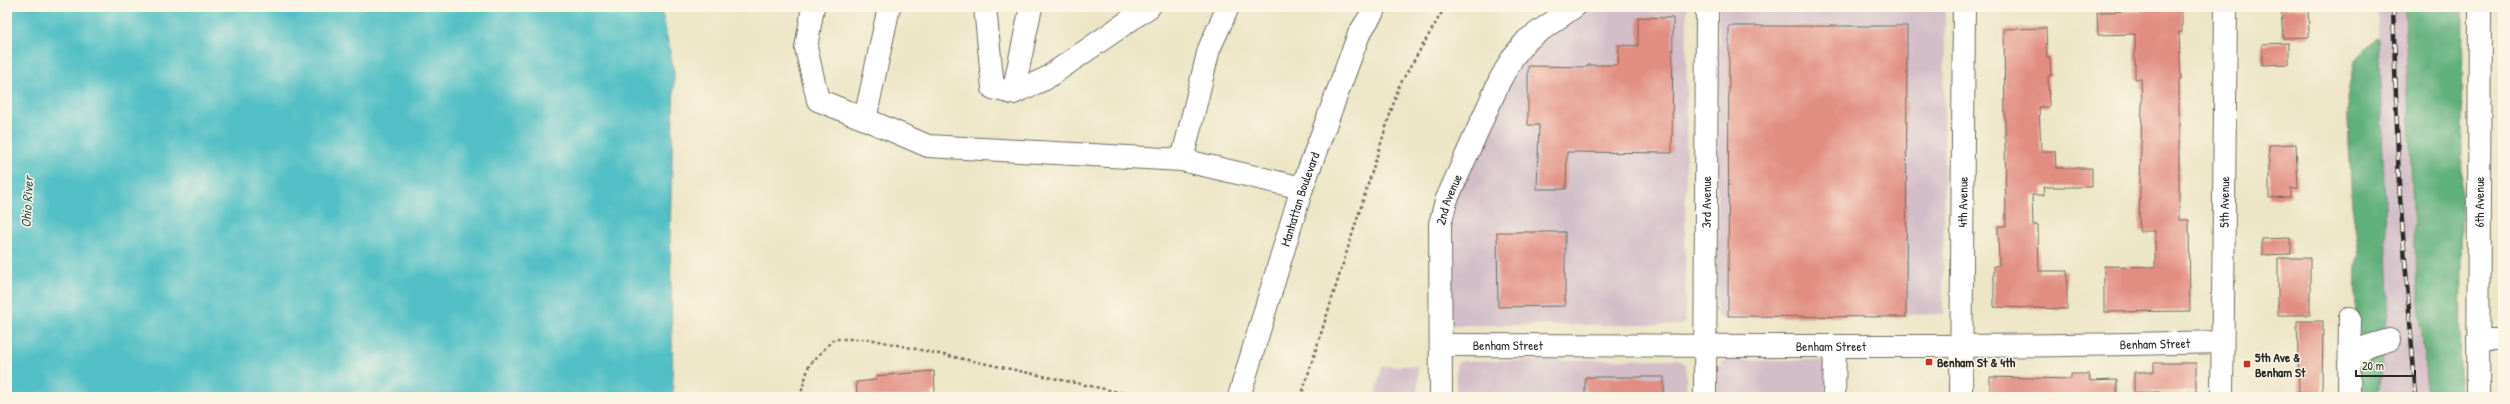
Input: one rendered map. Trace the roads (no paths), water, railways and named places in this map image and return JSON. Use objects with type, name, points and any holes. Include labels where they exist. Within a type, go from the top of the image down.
[{"type":"street","points":[[813,7],[806,48],[818,100],[928,146],[1182,160],[1302,188]]},
{"type":"street","points":[[865,119],[889,7]]},
{"type":"street","points":[[985,7],[993,88],[1013,93],[1045,79],[1149,7]]},
{"type":"street","points":[[1013,93],[1031,7]]},
{"type":"street","points":[[1182,160],[1209,49],[1228,7]]},
{"type":"street","name":"Manhattan Boulevard","points":[[1239,397],[1302,188],[1359,34],[1376,7]]},
{"type":"street","name":"2nd Avenue","points":[[1441,397],[1440,224],[1446,201],[1500,80],[1527,40],[1574,7]]},
{"type":"street","name":"3rd Avenue","points":[[1705,397],[1707,7]]},
{"type":"street","name":"4th Avenue","points":[[1961,397],[1964,7]]},
{"type":"street","name":"5th Avenue","points":[[2222,397],[2226,7]]},
{"type":"street","name":"6th Avenue","points":[[2478,397],[2480,7]]},
{"type":"street","points":[[2349,397],[2350,318]]},
{"type":"street","points":[[2349,364],[2365,347],[2390,340]]},
{"type":"street","points":[[2478,340],[2503,340]]},
{"type":"street","name":"Benham Street","points":[[1441,345],[1835,347],[1962,344],[2074,346],[2222,342]]},
{"type":"street","points":[[1834,397],[1835,347]]},
{"type":"water","name":"Ohio River","points":[[7,7],[661,7],[674,73],[670,234],[673,397],[7,397]]},
{"type":"railway","points":[[2393,7],[2399,185],[2416,397]]},
{"type":"place","name":"Benham St & 4th","points":[[1929,362]]},
{"type":"place","name":"5th Ave & Benham St","points":[[2247,364]]}]
